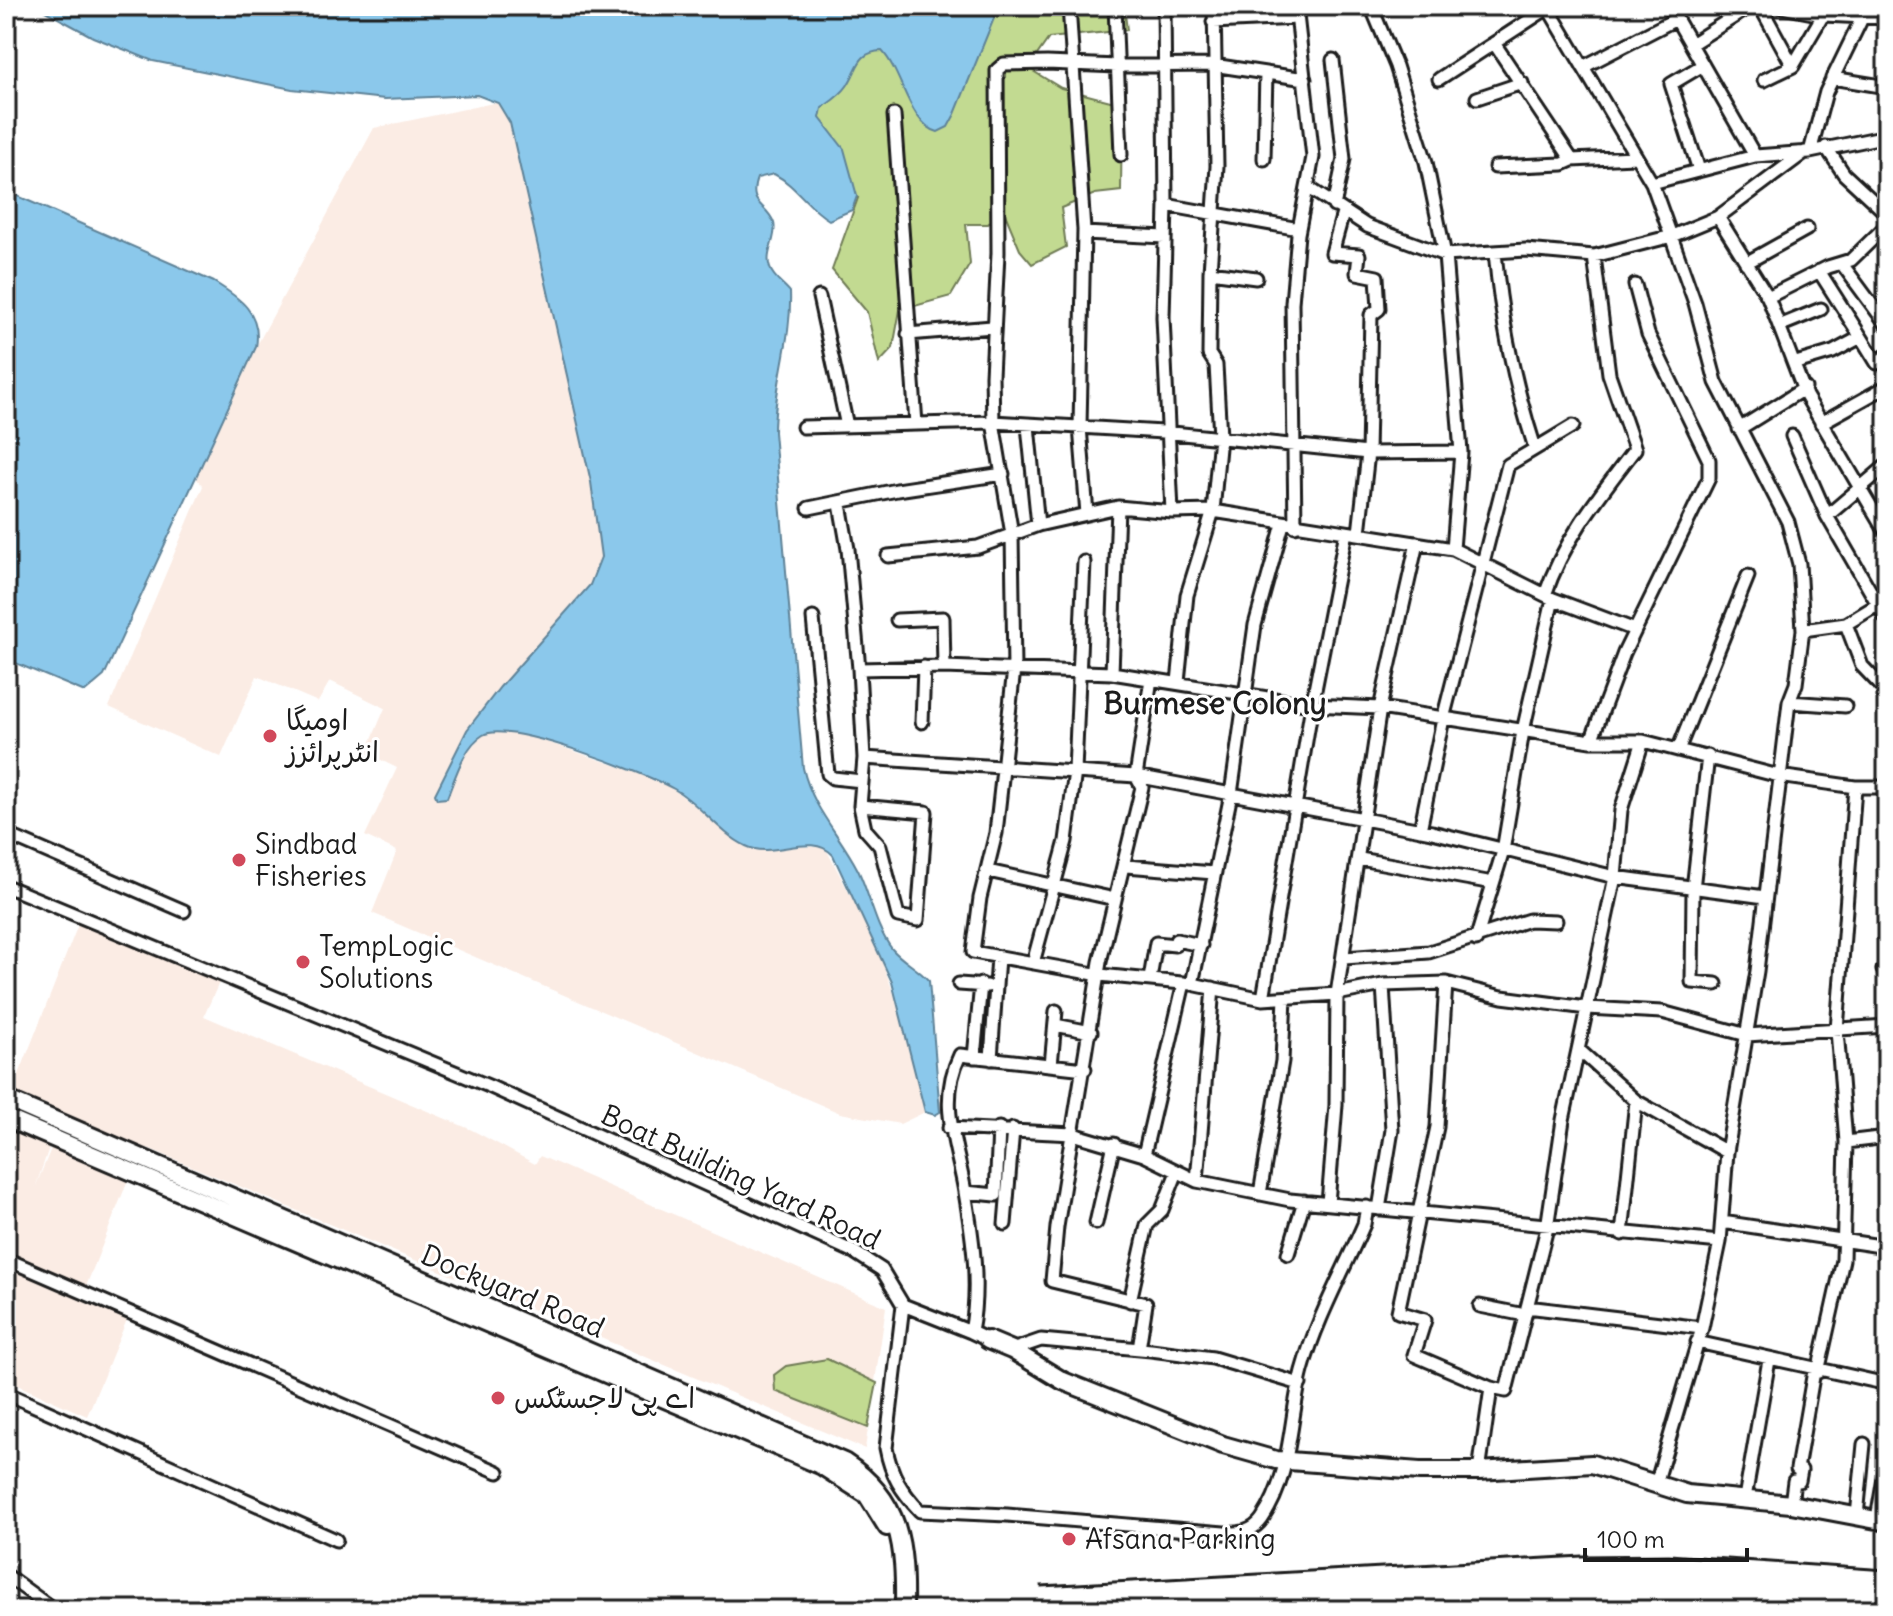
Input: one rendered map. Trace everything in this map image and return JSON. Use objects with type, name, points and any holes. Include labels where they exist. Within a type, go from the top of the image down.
[{"type":"street","points":[[1069,6],[1084,233],[1080,427],[1087,514]]},
{"type":"street","points":[[1115,6],[1121,155]]},
{"type":"street","points":[[1164,6],[1166,205],[1163,317],[1171,433],[1172,512]]},
{"type":"street","points":[[1178,682],[1187,595],[1213,511],[1220,437],[1216,365],[1209,354],[1210,272],[1217,166],[1214,6]]},
{"type":"street","points":[[1371,6],[1396,66],[1426,162],[1445,255],[1461,452],[1453,549]]},
{"type":"street","points":[[1669,6],[1755,156]]},
{"type":"street","points":[[1691,44],[1751,6]]},
{"type":"street","points":[[1760,6],[1793,66]]},
{"type":"street","points":[[1777,6],[1823,15],[1887,18]]},
{"type":"street","points":[[1439,79],[1548,7],[1652,183],[1672,236],[1716,382],[1788,522],[1799,564],[1803,630],[1796,684],[1789,702],[1747,1035],[1727,1152],[1720,1242],[1702,1328],[1656,1484]]},
{"type":"street","points":[[1144,1155],[1201,945],[1231,794],[1255,625],[1289,525],[1294,447],[1292,303],[1299,229],[1313,157],[1297,12],[1213,22]]},
{"type":"street","points":[[1764,80],[1793,66],[1823,15]]},
{"type":"street","points":[[1309,188],[1367,226],[1445,255],[1526,250],[1594,256],[1672,236],[1718,217],[1807,152],[1832,78],[1862,18]]},
{"type":"street","points":[[1583,67],[1676,19]]},
{"type":"street","points":[[1494,43],[1572,160]]},
{"type":"street","points":[[1333,60],[1344,159],[1332,253],[1359,255],[1357,273],[1377,277],[1379,309],[1371,315],[1368,453],[1359,533]]},
{"type":"street","points":[[1305,79],[1213,65],[1004,64],[997,70],[998,253],[992,327],[993,422],[1012,534],[1014,669],[988,871],[980,898],[973,952],[1100,975],[1213,988],[1263,999],[1337,994],[1383,985],[1446,983],[1502,997],[1587,1008],[1662,1012],[1747,1035],[1887,1026]]},
{"type":"street","points":[[1699,170],[1671,84],[1703,65]]},
{"type":"street","points":[[1264,159],[1266,73]]},
{"type":"street","points":[[1832,78],[1887,87]]},
{"type":"street","points":[[1477,98],[1522,83]]},
{"type":"street","points":[[894,115],[916,424]]},
{"type":"street","points":[[1652,183],[1755,156],[1807,152],[1887,136]]},
{"type":"street","points":[[1826,147],[1844,174],[1887,214]]},
{"type":"street","points":[[1495,167],[1634,157]]},
{"type":"street","points":[[1166,205],[1299,229]]},
{"type":"street","points":[[1718,217],[1768,297],[1821,423],[1887,534]]},
{"type":"street","points":[[1768,297],[1819,271],[1858,256],[1887,225]]},
{"type":"street","points":[[1746,263],[1807,229]]},
{"type":"street","points":[[1084,233],[1165,237]]},
{"type":"street","points":[[1495,252],[1501,319],[1518,398],[1535,448]]},
{"type":"street","points":[[1476,940],[1503,851],[1553,571],[1582,517],[1635,449],[1609,374],[1594,256]]},
{"type":"street","points":[[1842,264],[1887,325]]},
{"type":"street","points":[[1819,271],[1877,363],[1887,355]]},
{"type":"street","points":[[1210,272],[1256,278]]},
{"type":"street","points":[[1591,741],[1635,630],[1709,478],[1709,460],[1648,334],[1635,285]]},
{"type":"street","points":[[819,297],[847,426]]},
{"type":"street","points":[[1779,326],[1821,309]]},
{"type":"street","points":[[908,334],[992,327]]},
{"type":"street","points":[[1796,363],[1833,352],[1861,337]]},
{"type":"street","points":[[1739,429],[1805,388]]},
{"type":"street","points":[[1821,423],[1882,389]]},
{"type":"street","points":[[803,427],[993,422],[1220,437],[1368,453],[1461,452]]},
{"type":"street","points":[[1028,426],[1038,525]]},
{"type":"street","points":[[1420,830],[1443,719],[1508,465],[1573,426]]},
{"type":"street","points":[[1792,436],[1827,516],[1882,602],[1887,620]]},
{"type":"street","points":[[1827,516],[1861,491],[1887,465]]},
{"type":"street","points":[[809,508],[897,490],[1003,474]]},
{"type":"street","points":[[840,504],[848,549],[859,669],[864,758],[860,806],[865,829],[880,846],[898,916],[918,920],[926,812],[860,806]]},
{"type":"street","points":[[888,556],[978,547],[1038,525],[1118,507],[1172,512],[1213,511],[1453,549],[1549,597],[1635,630]]},
{"type":"street","points":[[1112,673],[1118,507]]},
{"type":"street","points":[[1263,999],[1312,705],[1346,532]]},
{"type":"street","points":[[1328,1203],[1336,1105],[1337,994],[1366,822],[1380,708],[1417,543]]},
{"type":"street","points":[[1033,963],[1066,841],[1075,771],[1082,670],[1084,562]]},
{"type":"street","points":[[1678,750],[1748,576]]},
{"type":"street","points":[[1803,630],[1846,624],[1882,602]]},
{"type":"street","points":[[813,618],[828,774],[833,778],[862,781]]},
{"type":"street","points":[[897,620],[943,618],[944,667]]},
{"type":"street","points":[[1846,624],[1862,666],[1887,692]]},
{"type":"street","points":[[922,722],[924,667]]},
{"type":"street","points":[[859,669],[944,667],[1112,673],[1312,705],[1380,708],[1591,741],[1643,741],[1779,776],[1855,787],[1886,786]]},
{"type":"street","points":[[1139,1349],[1146,1304],[1052,1281],[1057,1227],[1100,975],[1142,787],[1136,776],[1151,679]]},
{"type":"street","points":[[1789,702],[1845,706]]},
{"type":"street","points":[[1446,983],[1437,1127],[1398,1312],[1425,1320],[1414,1355],[1491,1388],[1506,1391],[1547,1228],[1563,1120],[1615,877],[1621,810],[1643,741]]},
{"type":"street","points":[[1708,756],[1693,889],[1692,982],[1716,984]]},
{"type":"street","points":[[864,758],[1136,776],[1420,830],[1615,877],[1765,897]]},
{"type":"street","points":[[1791,1504],[1794,1481],[1799,1481],[1801,1470],[1797,1469],[1816,1371],[1843,1260],[1846,1142],[1837,1030],[1855,787]]},
{"type":"street","points":[[6,834],[184,911]]},
{"type":"street","points":[[1360,859],[1493,883]]},
{"type":"street","points":[[1126,866],[1214,873]]},
{"type":"street","points":[[988,871],[1115,899]]},
{"type":"street","name":"Boat Building Yard Road","points":[[6,886],[491,1087],[854,1252],[882,1270],[903,1305]]},
{"type":"street","points":[[1344,958],[1429,952],[1476,940],[1529,920],[1556,921]]},
{"type":"street","points":[[1150,979],[1156,943],[1175,945],[1176,940],[1201,945]]},
{"type":"street","points":[[991,1059],[998,957]]},
{"type":"street","points":[[959,984],[996,987]]},
{"type":"street","points":[[974,1057],[981,984]]},
{"type":"street","points":[[1383,985],[1392,1130],[1373,1208],[1321,1321],[1300,1384],[1286,1461],[1262,1518],[1237,1534],[920,1511],[900,1491],[889,1469],[886,1448],[903,1305],[1012,1350],[1063,1381],[1223,1445],[1286,1461],[1420,1471],[1592,1464],[1687,1494],[1791,1504],[1882,1520],[1887,1461]]},
{"type":"street","points":[[1197,1181],[1213,988]]},
{"type":"street","points":[[1260,1194],[1282,1061],[1285,998]]},
{"type":"street","points":[[1051,1065],[1056,1011]]},
{"type":"street","points":[[1055,1025],[1091,1032]]},
{"type":"street","points":[[1579,1050],[1636,1101],[1727,1152]]},
{"type":"street","points":[[971,1332],[977,1287],[965,1192],[949,1128],[952,1071],[960,1055],[1085,1069]]},
{"type":"street","name":"Dockyard Road","points":[[6,1099],[845,1479],[867,1495],[884,1519],[894,1548],[895,1610]]},
{"type":"street","points":[[1622,1234],[1636,1101]]},
{"type":"street","name":"Dockyard Road","points":[[6,1118],[844,1462],[862,1474],[892,1511],[903,1546],[904,1610]]},
{"type":"street","points":[[949,1128],[999,1128],[1073,1134],[1144,1155],[1197,1181],[1304,1201],[1547,1228],[1720,1242]]},
{"type":"street","points":[[965,1192],[996,1195],[999,1128]]},
{"type":"street","points":[[1005,1224],[1013,1129]]},
{"type":"street","points":[[1846,1142],[1887,1137]]},
{"type":"street","points":[[1096,1223],[1114,1144]]},
{"type":"street","points":[[1130,1301],[1147,1225],[1162,1210],[1177,1172]]},
{"type":"street","points":[[1288,1254],[1304,1201]]},
{"type":"street","points":[[1722,1222],[1887,1247]]},
{"type":"street","points":[[6,1259],[498,1472]]},
{"type":"street","points":[[1480,1306],[1702,1328]]},
{"type":"street","points":[[1012,1350],[1041,1340],[1139,1349],[1213,1358],[1300,1384]]},
{"type":"street","points":[[1697,1342],[1816,1371],[1887,1384]]},
{"type":"street","points":[[1745,1498],[1769,1360]]},
{"type":"street","points":[[1479,1471],[1491,1388]]},
{"type":"street","points":[[6,1393],[336,1540]]},
{"type":"street","points":[[1857,1516],[1864,1444]]},
{"type":"street","points":[[6,1575],[54,1610]]},
{"type":"shaded area","points":[[498,102],[510,123],[539,245],[591,482],[601,557],[590,585],[500,687],[466,754],[483,734],[498,730],[523,734],[632,771],[673,789],[746,846],[825,847],[873,938],[904,1021],[925,1112],[900,1124],[840,1113],[372,913],[397,851],[365,836],[397,768],[366,753],[385,708],[330,681],[318,702],[257,676],[221,757],[109,707],[203,486],[196,478],[256,347],[374,128]]},
{"type":"shaded area","points":[[81,917],[222,976],[204,1016],[472,1130],[535,1164],[540,1156],[886,1307],[865,1449],[148,1148],[143,1156],[9,1100]]},
{"type":"shaded area","points":[[6,1127],[50,1145],[35,1188],[52,1146],[128,1180],[85,1289],[6,1253]]},
{"type":"shaded area","points":[[6,1267],[128,1317],[87,1416],[6,1380]]},
{"type":"green space","points":[[770,6],[1124,6],[1127,30],[1049,38],[1028,68],[1061,88],[1122,104],[1121,191],[1095,194],[1061,208],[1066,247],[1032,264],[1020,250],[1003,209],[988,224],[966,224],[970,264],[951,296],[900,310],[893,348],[879,363],[867,312],[832,270],[858,198],[820,186]]},
{"type":"green space","points":[[827,1359],[877,1383],[868,1428],[775,1391],[774,1375],[786,1366]]},
{"type":"water","points":[[36,6],[999,6],[948,127],[938,132],[920,119],[882,51],[863,58],[845,89],[822,108],[820,118],[844,149],[857,196],[852,210],[829,220],[774,174],[757,178],[754,194],[774,223],[769,257],[771,272],[790,292],[774,432],[803,768],[820,809],[858,870],[886,940],[896,954],[929,981],[940,1112],[935,1115],[925,1112],[892,982],[833,855],[824,848],[803,845],[768,850],[746,846],[674,789],[577,750],[497,732],[476,740],[461,763],[447,798],[437,799],[435,794],[467,730],[500,687],[590,585],[601,557],[591,482],[510,123],[498,103],[477,95],[385,99],[292,89],[153,61],[93,37]]},
{"type":"water","points":[[6,191],[214,282],[247,308],[256,325],[256,347],[104,676],[85,692],[6,659]]},
{"type":"railway","points":[[1041,1586],[1582,1556],[1669,1555],[1887,1570]]},
{"type":"railway","points":[[1726,1610],[1887,1600]]},
{"type":"place","name":"اومیگا انٹرپرائزز","points":[[270,736]]},
{"type":"place","name":"Sindbad Fisheries","points":[[239,860]]},
{"type":"place","name":"TempLogic Solutions","points":[[303,962]]},
{"type":"place","name":"اے پی لاجسٹکس","points":[[498,1398]]},
{"type":"place","name":"Afsana Parking","points":[[1069,1539]]},
{"type":"district","name":"Burmese Colony","points":[[1215,703]]}]
